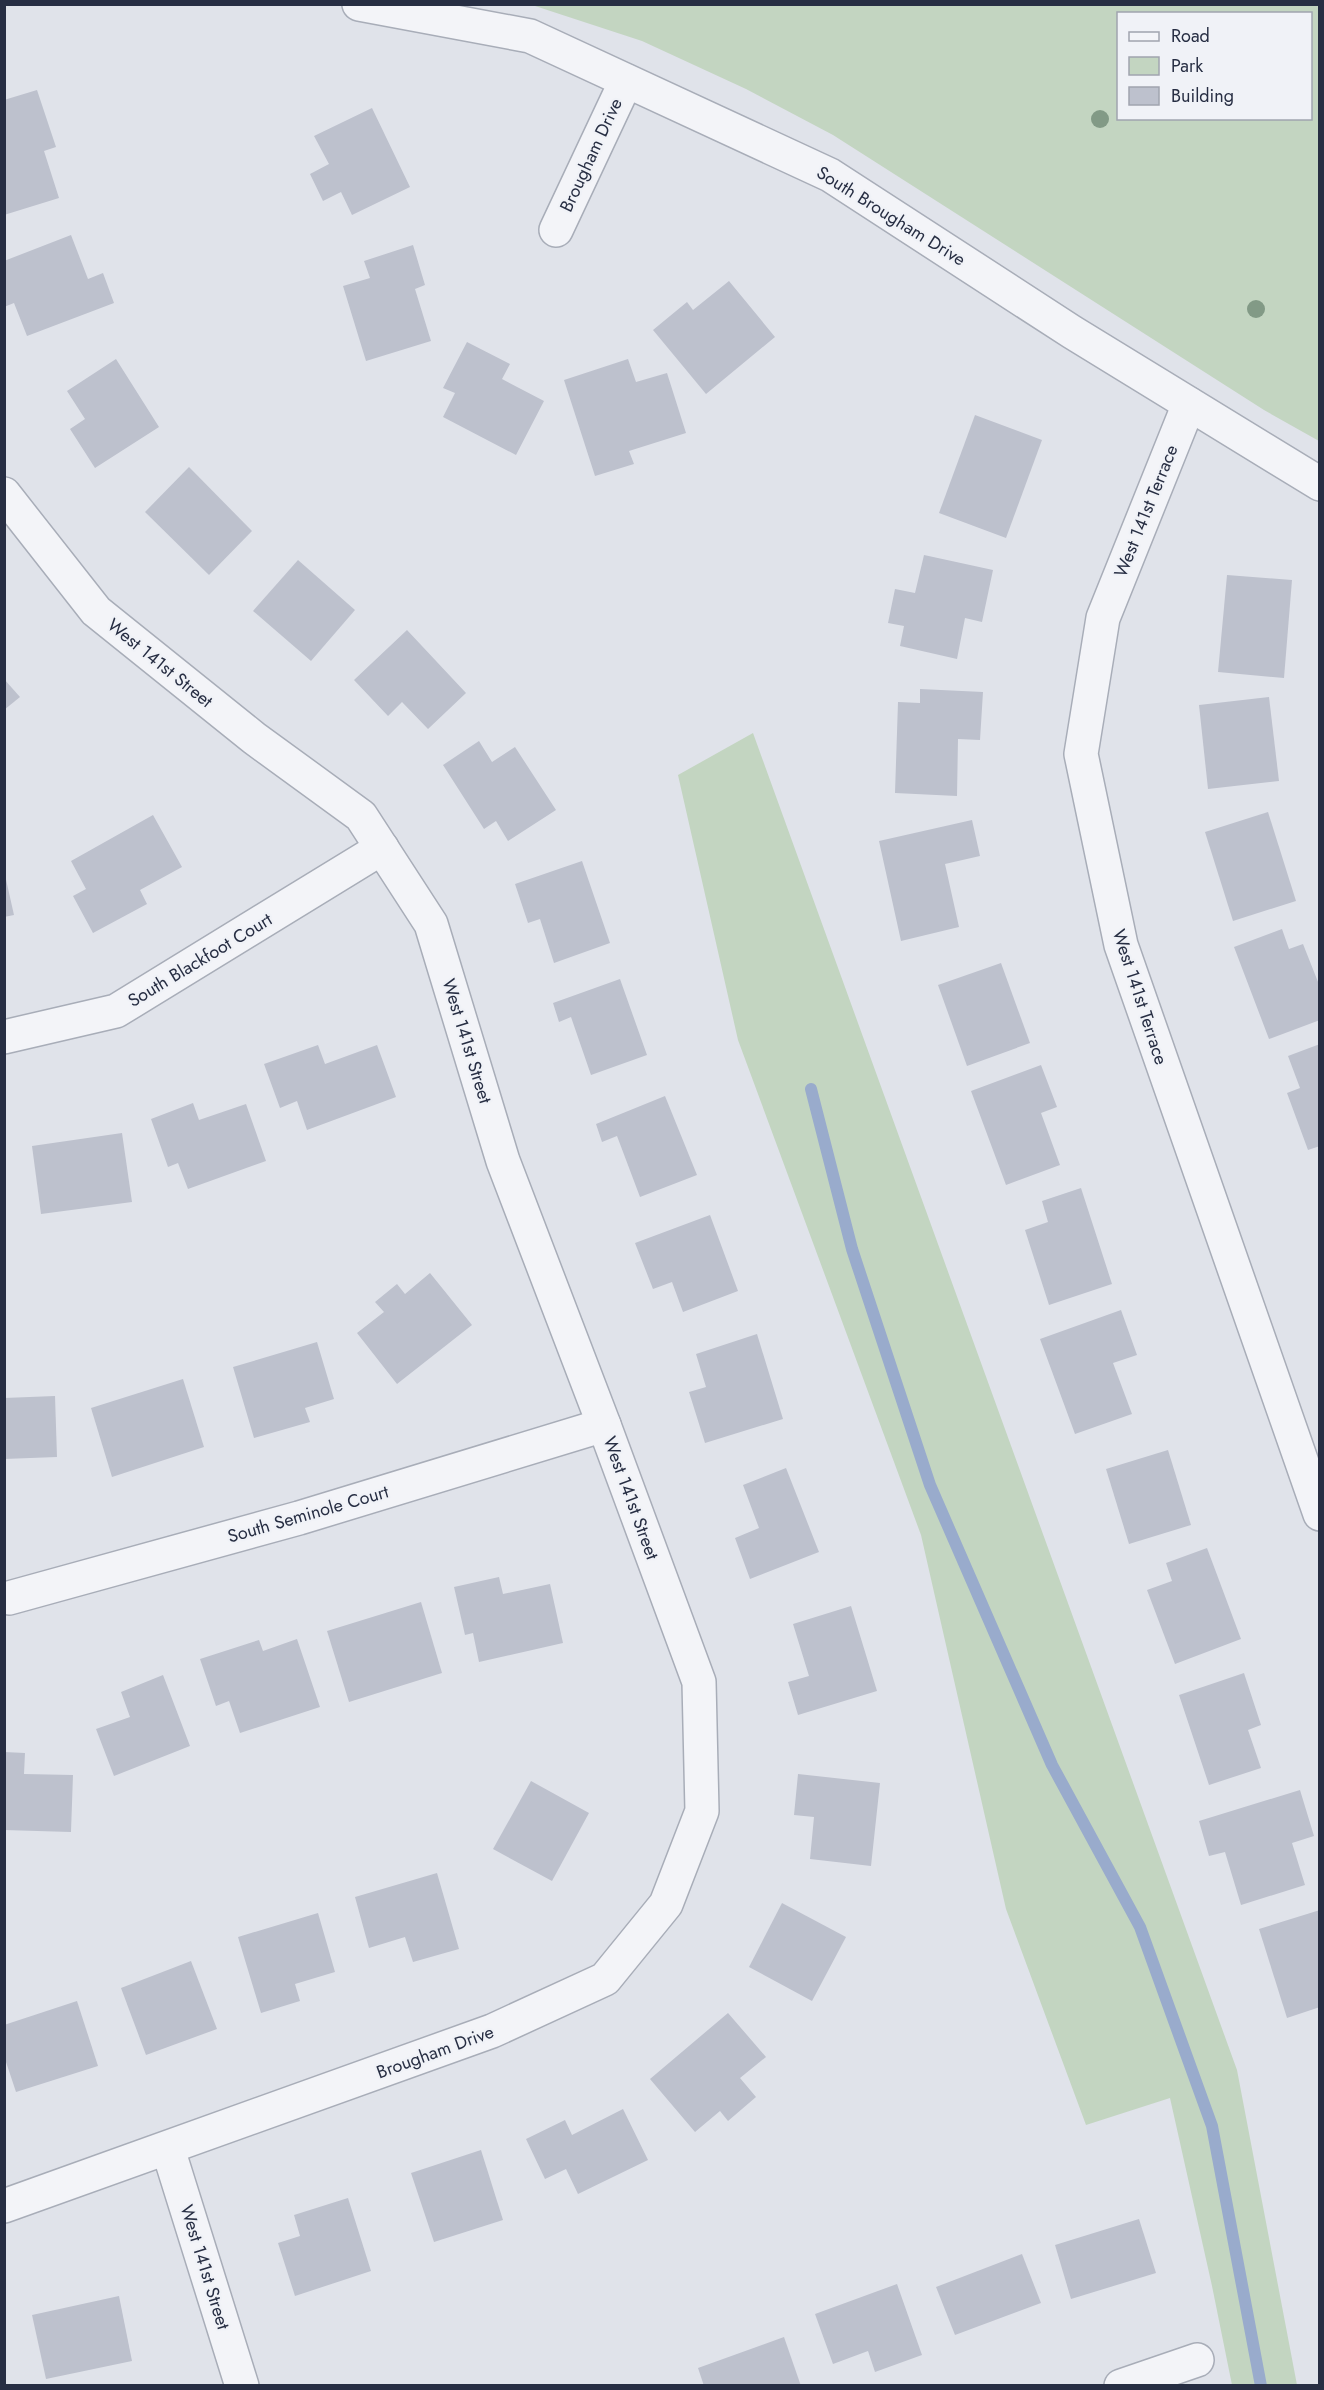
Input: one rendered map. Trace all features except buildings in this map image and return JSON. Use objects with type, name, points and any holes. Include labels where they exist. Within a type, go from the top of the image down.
[{"type":"street","name":"South Brougham Drive","points":[[359,4],[530,36],[830,175],[1072,332],[1320,484]]},
{"type":"street","name":"Brougham Drive","points":[[556,230],[626,81]]},
{"type":"street","name":"West 141st Terrace","points":[[1189,404],[1103,618],[1081,754],[1120,945],[1320,1514]]},
{"type":"street","name":"West 141st Street","points":[[4,494],[96,611],[254,738],[361,816],[431,924],[503,1161],[699,1682],[701,1735]]},
{"type":"street","name":"South Blackfoot Court","points":[[4,1037],[116,1011],[382,848]]},
{"type":"street","name":"South Seminole Court","points":[[9,1598],[299,1518],[604,1425]]},
{"type":"street","name":"Brougham Drive","points":[[4,2206],[492,2031],[605,1978],[666,1904],[702,1811],[701,1735]]},
{"type":"street","name":"West 141st Street","points":[[168,2149],[242,2385]]},
{"type":"street","points":[[1121,2385],[1197,2360]]},
{"type":"green space","points":[[532,5],[1319,5],[1319,441],[1264,410],[833,135],[746,89],[642,41]]},
{"type":"green space","points":[[753,733],[1237,2070],[1297,2385],[1232,2385],[1170,2098],[1086,2125],[1006,1909],[921,1535],[738,1040],[678,775]]},
{"type":"waterway","points":[[811,1089],[852,1249],[930,1485],[1052,1765],[1140,1927],[1212,2126],[1261,2386]]}]
